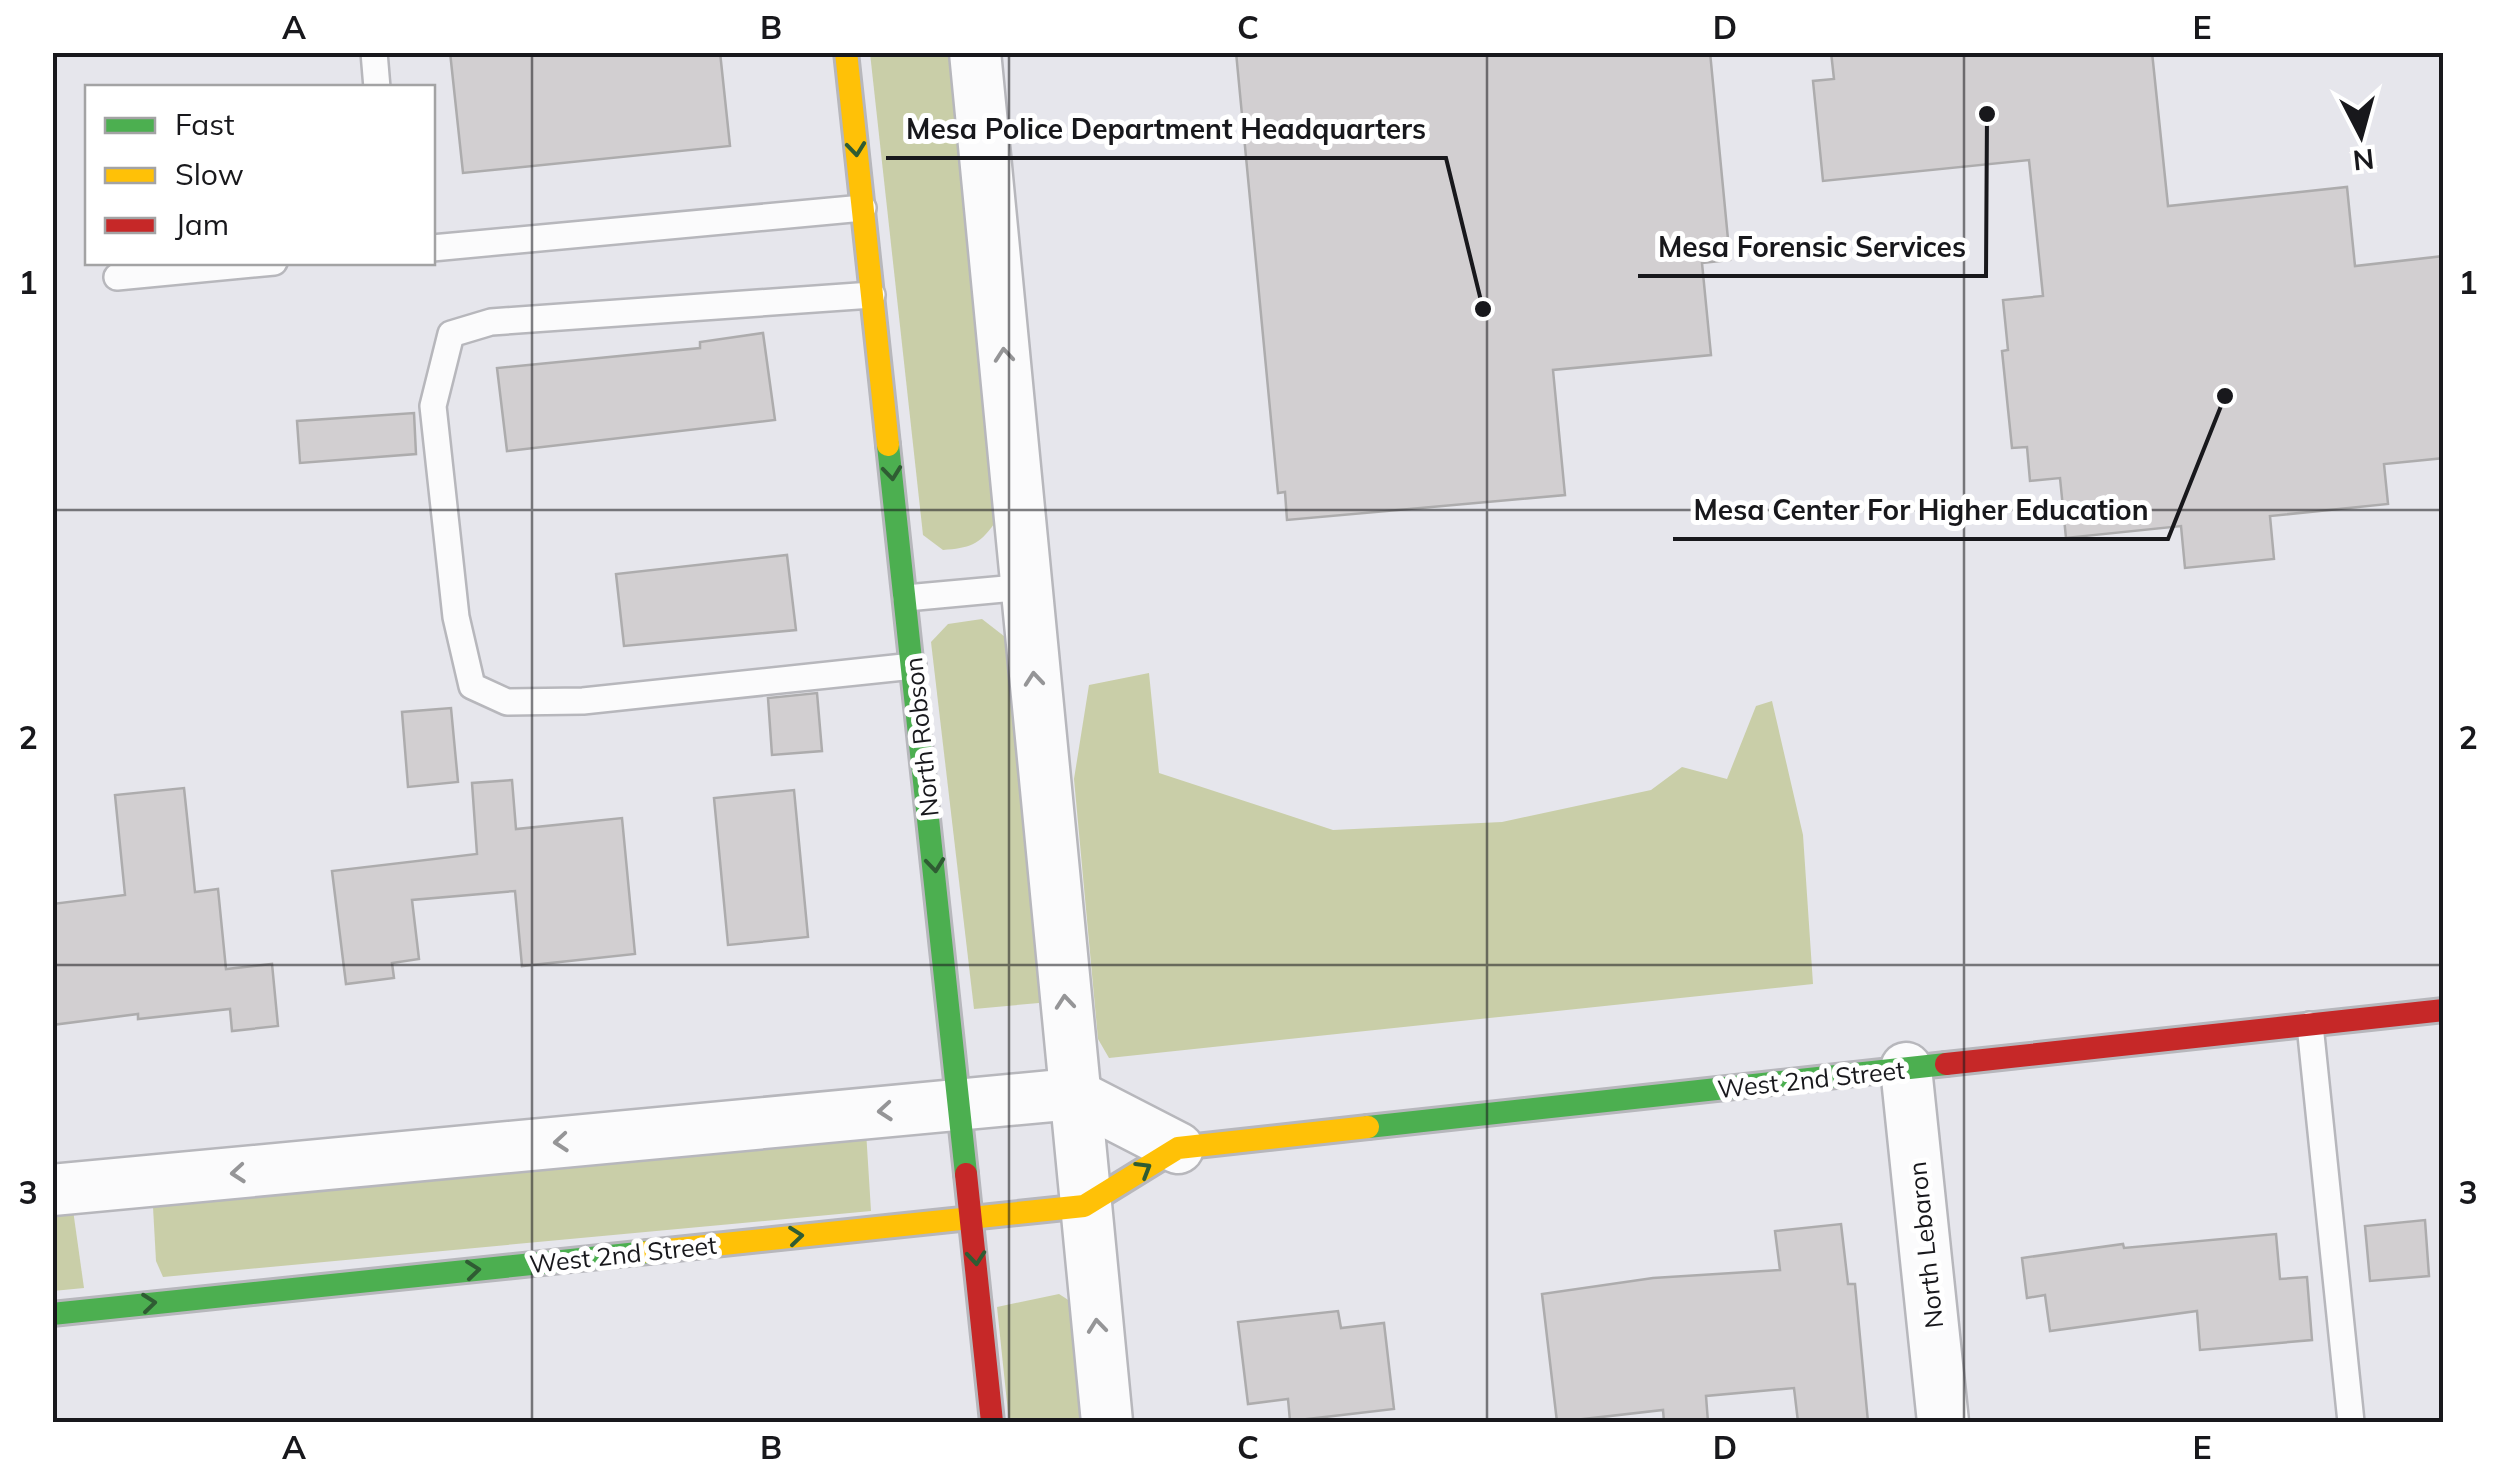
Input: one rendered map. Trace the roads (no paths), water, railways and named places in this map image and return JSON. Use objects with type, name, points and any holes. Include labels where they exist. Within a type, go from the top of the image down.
[{"type":"street","name":"North Robson","points":[[846,52],[992,1422]]},
{"type":"street","points":[[975,52],[1107,1422]]},
{"type":"street","name":"West 2nd Street","points":[[52,1314],[1084,1206],[1178,1148],[2444,1010]]},
{"type":"street","name":"North Lebaron","points":[[1906,1068],[1944,1422]]},
{"type":"street","points":[[52,1190],[1073,1094],[1178,1148]]},
{"type":"lane","points":[[374,52],[377,85]]},
{"type":"lane","points":[[435,248],[863,208]]},
{"type":"lane","points":[[117,277],[243,265]]},
{"type":"lane","points":[[872,294],[491,322],[450,334],[433,406],[450,560],[472,686],[507,702],[583,701],[913,666]]},
{"type":"lane","points":[[906,598],[1026,586]]},
{"type":"lane","points":[[2310,1025],[2351,1422]]},
{"type":"place","name":"Mesa Forensic Services","points":[[1987,114]]},
{"type":"place","name":"Mesa Police Department Headquarters","points":[[1483,309]]},
{"type":"place","name":"Mesa Center For Higher Education","points":[[2225,396]]}]
